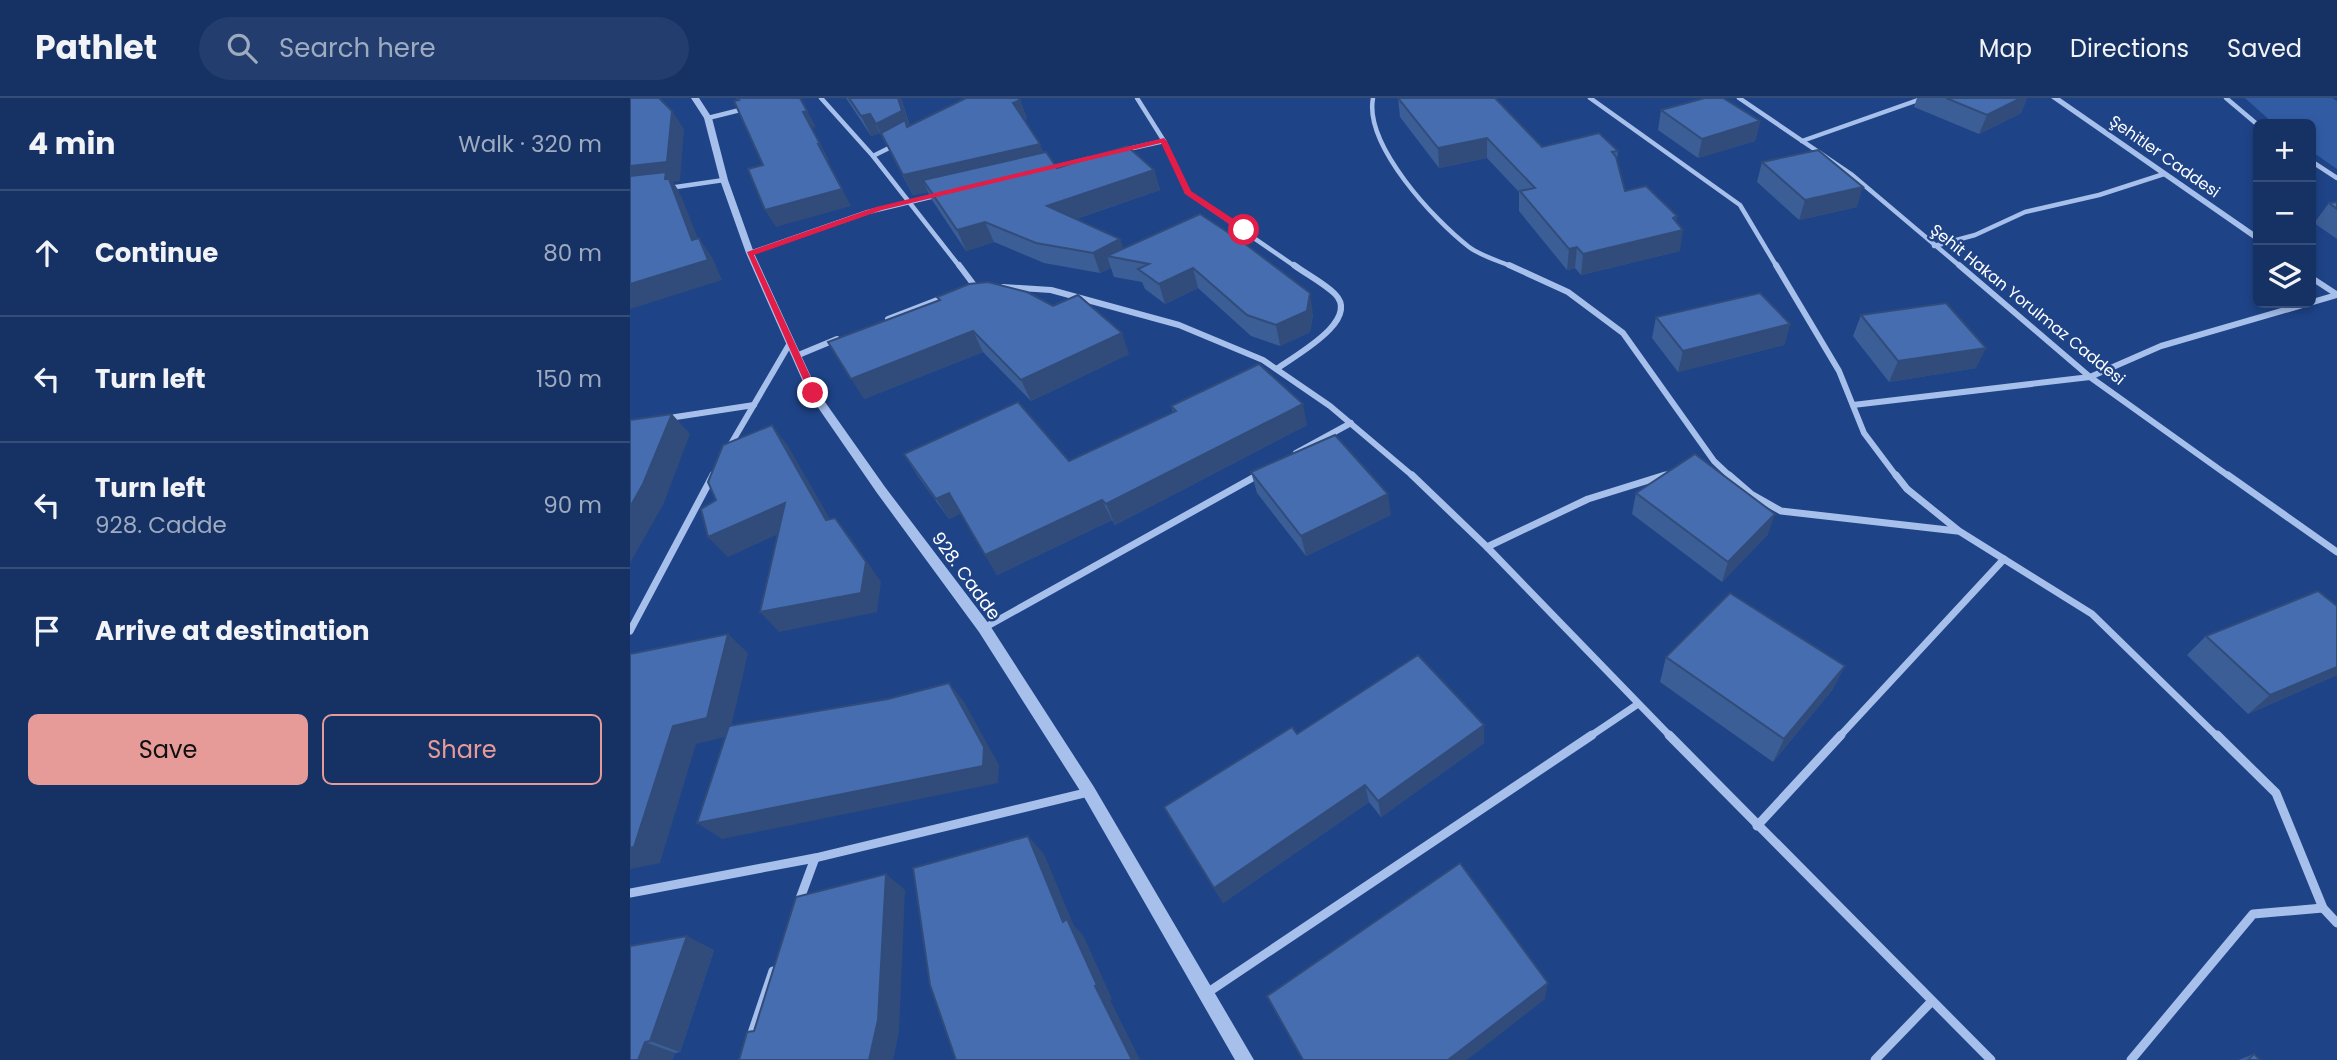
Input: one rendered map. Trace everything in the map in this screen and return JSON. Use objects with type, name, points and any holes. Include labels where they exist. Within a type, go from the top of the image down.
[{"type":"street","name":"928. Cadde","points":[[695,98],[708,118],[724,180],[750,253],[813,393],[984,628],[1089,792],[1245,1060]]},
{"type":"street","points":[[821,98],[873,156],[974,285]]},
{"type":"street","points":[[1137,98],[1164,141],[1187,192],[1335,293],[1342,303],[1342,314],[1336,324],[1278,368]]},
{"type":"street","points":[[1373,98],[1371,108],[1379,140],[1409,188],[1470,248],[1567,292],[1623,333],[1714,461],[1752,494],[1781,511],[1959,531]]},
{"type":"street","points":[[1590,98],[1740,205],[1839,370],[1864,433],[1907,489],[1959,531],[2092,614],[2276,793],[2323,908],[2337,923]]},
{"type":"street","name":"Şehit Hakan Yorulmaz Caddesi","points":[[1739,98],[1851,174],[2090,377],[2337,552]]},
{"type":"street","points":[[1802,141],[1924,98]]},
{"type":"street","name":"Şehitler Caddesi","points":[[2055,98],[2253,236]]},
{"type":"street","points":[[2227,98],[2253,121]]},
{"type":"street","points":[[708,118],[760,105]]},
{"type":"street","points":[[1115,152],[1164,141]]},
{"type":"street","points":[[873,156],[898,143]]},
{"type":"street","points":[[1044,170],[1091,158]]},
{"type":"street","points":[[2316,164],[2337,178]]},
{"type":"street","points":[[1934,246],[1985,231],[2025,212],[2099,195],[2164,174]]},
{"type":"street","points":[[663,190],[724,180]]},
{"type":"street","points":[[750,253],[857,215],[946,193]]},
{"type":"street","points":[[2316,280],[2337,295]]},
{"type":"street","points":[[961,290],[974,285],[987,286]]},
{"type":"street","points":[[1000,287],[1051,290],[1179,325],[1278,368],[1350,423],[1398,461],[1487,548],[1757,826],[1991,1060]]},
{"type":"street","points":[[885,320],[948,295]]},
{"type":"street","points":[[1853,405],[2090,377],[2161,346],[2337,295]]},
{"type":"street","points":[[796,356],[847,335]]},
{"type":"street","points":[[726,452],[790,343]]},
{"type":"street","points":[[657,420],[754,405]]},
{"type":"street","points":[[1290,456],[1350,423]]},
{"type":"street","points":[[1702,464],[1714,461]]},
{"type":"street","points":[[630,631],[719,464]]},
{"type":"street","points":[[984,628],[1265,470]]},
{"type":"street","points":[[1487,548],[1588,499],[1677,471]]},
{"type":"street","points":[[1757,826],[2004,559]]},
{"type":"street","points":[[1207,993],[1638,704]]},
{"type":"street","points":[[630,893],[815,858],[1089,792]]},
{"type":"street","points":[[792,919],[815,858]]},
{"type":"street","points":[[2131,1060],[2253,914],[2323,908]]},
{"type":"street","points":[[748,1050],[752,1029],[779,956]]},
{"type":"street","points":[[1875,1060],[1932,1001]]},
{"type":"shaded area","points":[[2245,98],[2332,98],[2337,101],[2337,169],[2316,154],[2316,119],[2268,119]]},
{"type":"building","points":[[630,98],[659,98],[672,111],[667,162],[630,166]]},
{"type":"building","points":[[737,98],[800,98],[807,111],[803,112],[842,189],[765,210],[748,169],[763,165],[734,101],[739,100]]},
{"type":"building","points":[[849,98],[898,98],[902,111],[876,124],[870,114],[861,116]]},
{"type":"building","points":[[966,98],[1018,98],[1020,100],[1013,103],[1040,144],[903,175],[881,133],[905,120],[907,127]]},
{"type":"building","points":[[1398,98],[1495,98],[1542,147],[1599,133],[1618,151],[1612,152],[1616,157],[1625,191],[1646,186],[1677,216],[1673,218],[1683,230],[1583,254],[1577,247],[1569,249],[1520,191],[1535,188],[1487,138],[1438,148]]},
{"type":"building","points":[[1705,98],[1723,98],[1760,121],[1702,139],[1661,110]]},
{"type":"building","points":[[1946,98],[2021,98],[1987,115]]},
{"type":"building","points":[[1127,146],[1154,170],[1047,206],[1120,239],[1093,253],[1036,243],[985,222],[957,230],[923,180],[1046,152],[1057,168]]},
{"type":"building","points":[[1818,150],[1863,187],[1805,200],[1762,162]]},
{"type":"building","points":[[666,172],[665,179],[669,179],[692,240],[699,238],[708,260],[630,284],[630,176]]},
{"type":"building","points":[[1200,214],[1244,243],[1310,293],[1307,311],[1276,325],[1247,315],[1193,268],[1159,284],[1138,269],[1149,264],[1107,256]]},
{"type":"building","points":[[988,282],[1027,292],[1053,306],[1078,295],[1122,333],[1021,380],[973,331],[851,379],[828,342],[940,300],[937,297],[969,284]]},
{"type":"building","points":[[1760,293],[1790,324],[1683,351],[1656,317]]},
{"type":"building","points":[[1946,303],[1986,348],[1898,361],[1861,315]]},
{"type":"building","points":[[1259,364],[1303,404],[1106,504],[1102,500],[985,555],[949,493],[936,499],[904,454],[1018,402],[1069,461],[1176,411],[1171,406]]},
{"type":"building","points":[[672,414],[643,484],[630,507],[630,420]]},
{"type":"building","points":[[772,425],[826,520],[835,518],[866,562],[861,593],[760,612],[785,503],[708,537],[701,509],[716,500],[708,482],[723,445]]},
{"type":"building","points":[[1335,435],[1388,494],[1301,536],[1251,472]]},
{"type":"building","points":[[1695,454],[1775,514],[1728,562],[1636,493]]},
{"type":"building","points":[[2318,591],[2337,606],[2337,667],[2270,695],[2206,636]]},
{"type":"building","points":[[1730,593],[1845,666],[1784,739],[1666,657]]},
{"type":"building","points":[[728,634],[707,718],[673,726],[634,847],[630,848],[630,654]]},
{"type":"building","points":[[1418,655],[1484,725],[1378,801],[1365,785],[1214,888],[1164,807],[1292,727],[1297,734]]},
{"type":"building","points":[[949,683],[984,747],[983,766],[697,823],[729,726],[888,699]]},
{"type":"building","points":[[1028,836],[1063,922],[1067,919],[1097,985],[1095,986],[1132,1060],[956,1060],[930,985],[913,868]]},
{"type":"building","points":[[1460,863],[1548,983],[1448,1060],[1303,1060],[1267,996]]},
{"type":"building","points":[[886,874],[878,1020],[869,1060],[739,1060],[747,1032],[754,1031],[796,897]]},
{"type":"building","points":[[687,936],[650,1041],[645,1042],[638,1060],[630,1060],[630,946]]},
{"type":"building","points":[[2254,1054],[2260,1060],[2248,1060]]},
{"type":"route","points":[[813,393],[750,253],[879,208],[1164,141],[1187,192],[1244,230]]}]
